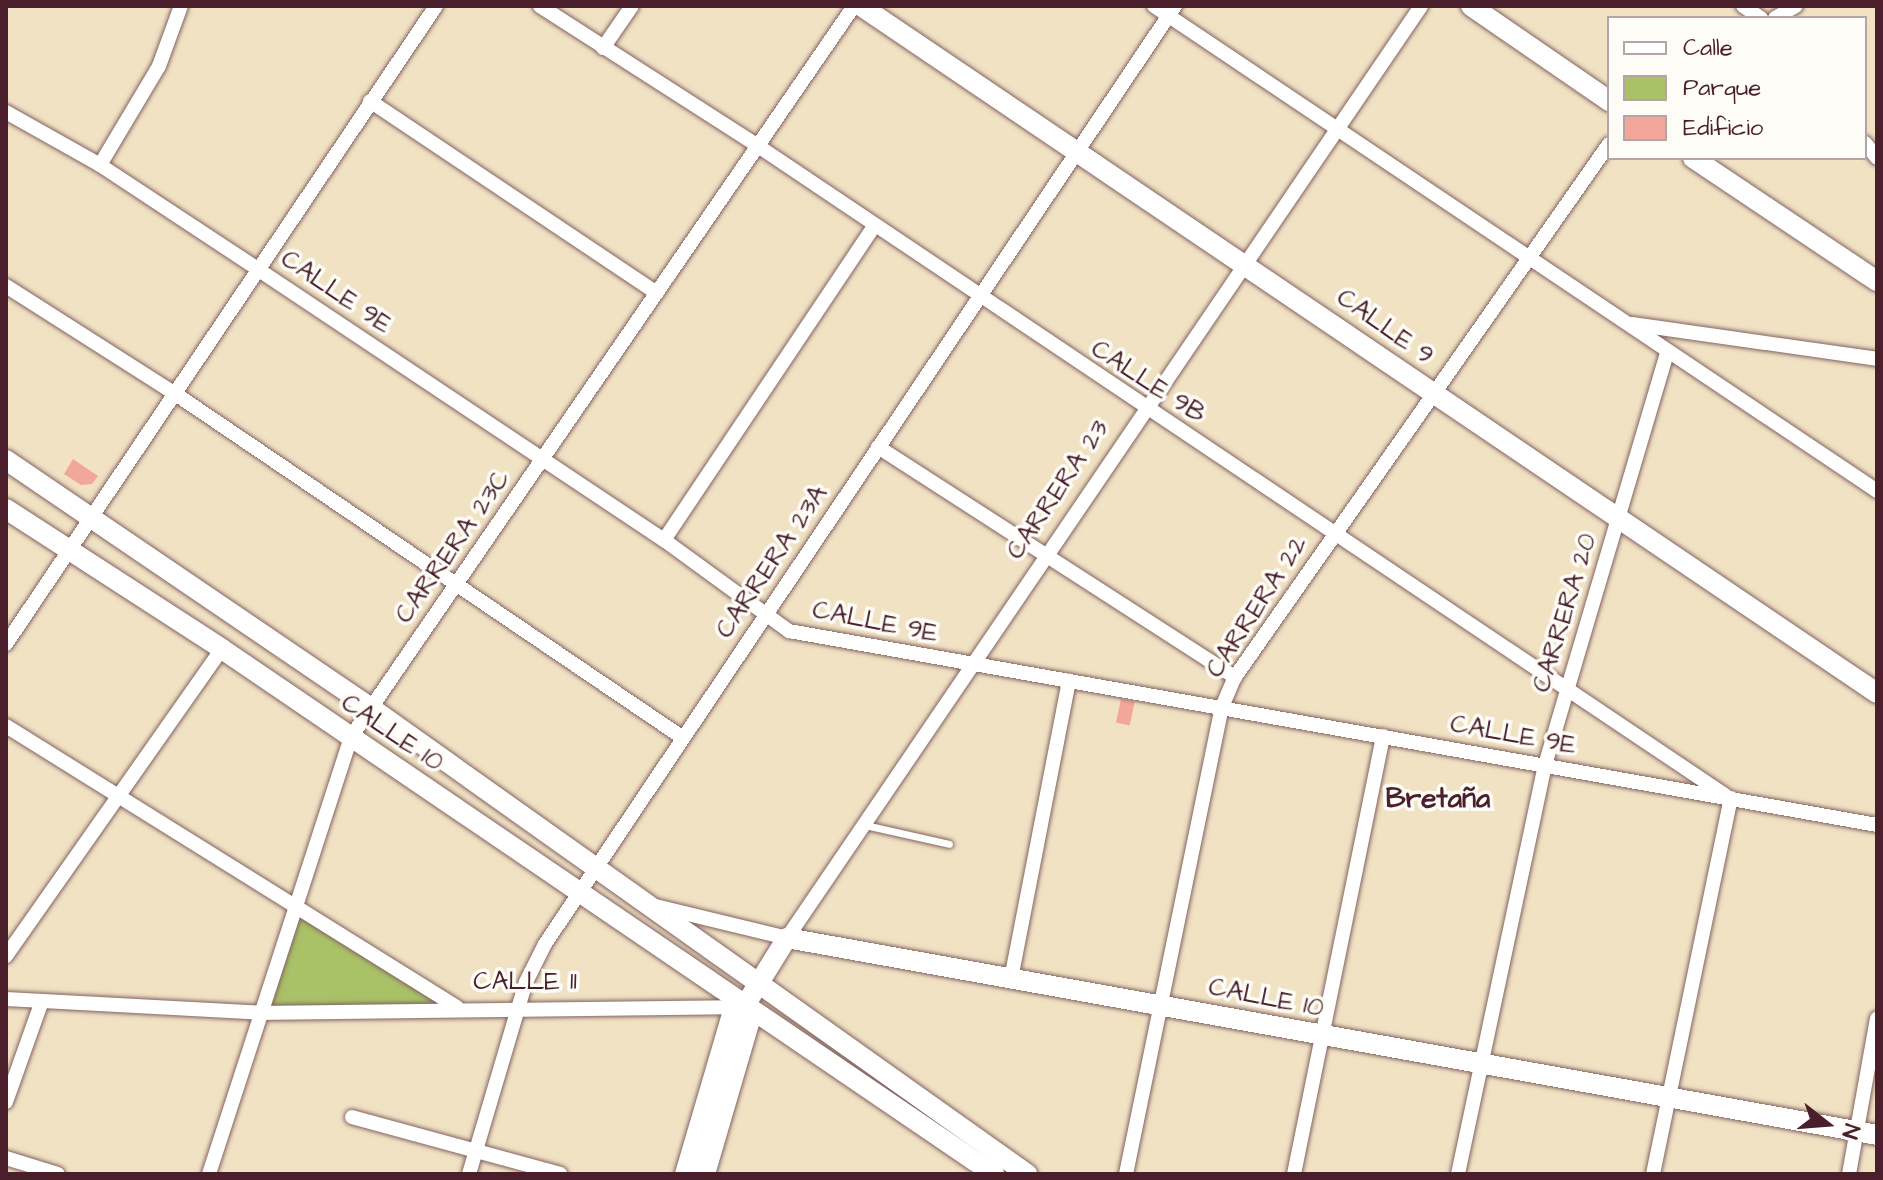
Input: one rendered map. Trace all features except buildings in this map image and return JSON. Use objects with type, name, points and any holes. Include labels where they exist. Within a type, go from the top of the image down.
[{"type":"street","points":[[100,165],[159,66],[181,6]]},
{"type":"street","points":[[6,644],[177,395],[436,6]]},
{"type":"street","name":"CALLE 9B","points":[[540,6],[758,146],[1144,409],[1731,798]]},
{"type":"street","points":[[603,48],[632,6]]},
{"type":"street","name":"CARRERA 23C","points":[[209,1174],[351,737],[854,6]]},
{"type":"street","name":"CALLE 9","points":[[861,6],[1245,261],[1877,693]]},
{"type":"street","points":[[1154,6],[1172,11],[1625,323],[1877,491]]},
{"type":"street","name":"CARRERA 23","points":[[685,1174],[732,1014],[744,1007],[755,984],[1421,6]]},
{"type":"street","points":[[1471,6],[1607,100]]},
{"type":"street","points":[[1778,16],[1796,6]]},
{"type":"street","name":"CARRERA 23A","points":[[469,1174],[517,1008],[534,963],[1172,11]]},
{"type":"street","points":[[370,101],[657,293]]},
{"type":"street","name":"CALLE 9E","points":[[6,112],[100,165],[259,270],[664,540],[789,631],[1877,825]]},
{"type":"street","name":"CARRERA 22","points":[[1126,1174],[1222,707],[1235,677],[1607,147]]},
{"type":"street","points":[[1696,160],[1877,281]]},
{"type":"street","points":[[664,540],[874,226]]},
{"type":"street","points":[[6,286],[177,395],[683,738]]},
{"type":"street","points":[[1625,323],[1877,359]]},
{"type":"street","name":"CARRERA 20","points":[[1458,1174],[1545,765],[1668,351]]},
{"type":"street","points":[[878,447],[1235,677]]},
{"type":"street","name":"CALLE 10","points":[[6,460],[371,708],[648,904],[755,984]]},
{"type":"street","name":"CALLE 10","points":[[6,509],[222,649],[744,1007]]},
{"type":"street","points":[[6,956],[115,795],[222,649]]},
{"type":"street","points":[[1011,979],[1069,681]]},
{"type":"street","points":[[6,726],[459,1008]]},
{"type":"street","points":[[1294,1174],[1325,1036],[1383,736]]},
{"type":"street","points":[[1653,1174],[1731,798]]},
{"type":"street","name":"CALLE 10","points":[[648,904],[787,938],[1867,1133]]},
{"type":"street","points":[[755,984],[1027,1174]]},
{"type":"street","name":"CALLE 11","points":[[6,999],[262,1013],[459,1008],[744,1007]]},
{"type":"street","points":[[6,1102],[42,1001]]},
{"type":"street","points":[[744,1007],[994,1174]]},
{"type":"street","name":"CARRERA 23","points":[[705,1174],[749,1024],[744,1007]]},
{"type":"street","points":[[1849,1174],[1867,1133],[1877,1018]]},
{"type":"street","points":[[352,1117],[560,1174]]},
{"type":"street","points":[[6,1158],[58,1174]]},
{"type":"lane","points":[[864,824],[949,844]]},
{"type":"green space","points":[[297,909],[459,1008],[262,1013]]},
{"type":"district","name":"Bretaña","points":[[1438,799]]}]
